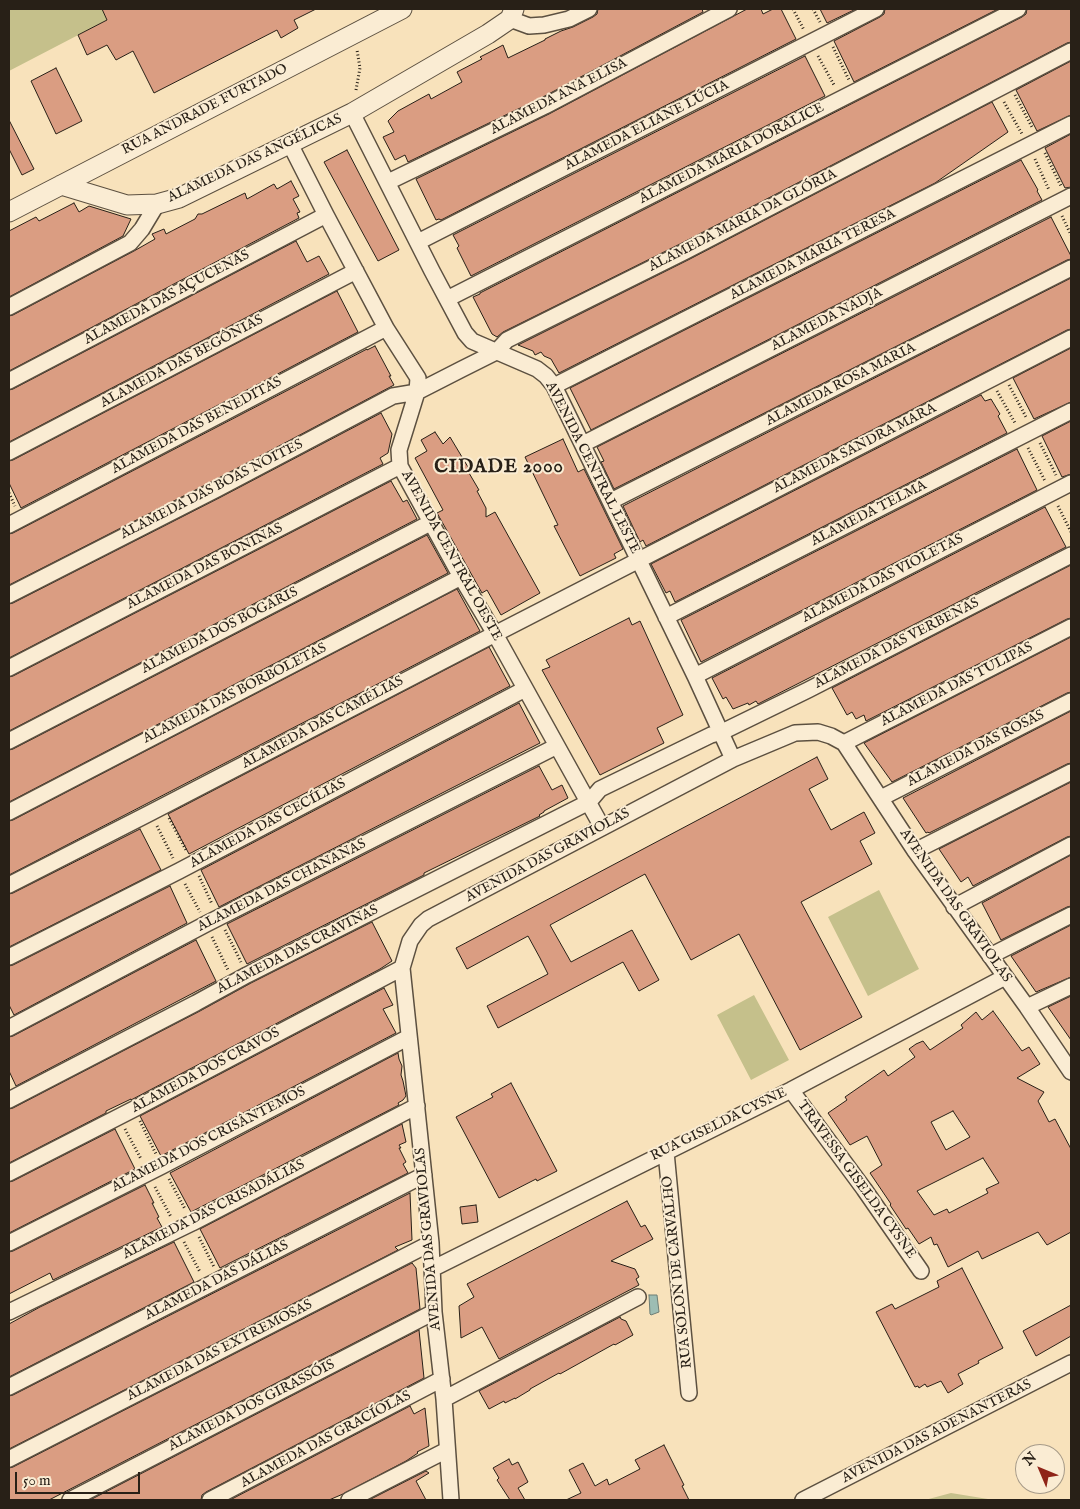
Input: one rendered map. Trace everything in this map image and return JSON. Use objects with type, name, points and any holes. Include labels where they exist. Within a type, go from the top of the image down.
[{"type":"street","name":"RUA ANDRADE FURTADO","points":[[9,212],[402,9]]},
{"type":"street","points":[[512,14],[529,26],[544,25],[569,19],[589,9]]},
{"type":"street","name":"ALAMEDA ANA ELISA","points":[[388,182],[545,106],[729,9]]},
{"type":"street","name":"ALAMEDA ELIANE LÚCIA","points":[[418,242],[876,9]]},
{"type":"street","name":"ALAMEDA MARIA DORALICE","points":[[447,299],[1018,9]]},
{"type":"street","name":"ALAMEDA DAS ANGÉLICAS","points":[[61,185],[127,204],[157,204],[179,198],[352,112],[488,34],[512,14]]},
{"type":"street","name":"ALAMEDA MARIA DA GLÓRIA","points":[[417,392],[496,352],[507,340],[675,256],[1071,51]]},
{"type":"street","name":"AVENIDA CENTRAL LESTE","points":[[352,112],[465,333],[472,341],[537,369],[554,386],[733,758]]},
{"type":"street","name":"ALAMEDA MARIA TERESA","points":[[554,386],[1071,124]]},
{"type":"street","name":"AVENIDA CENTRAL OESTE","points":[[290,144],[386,328],[418,378],[417,392],[399,450],[400,466],[602,827]]},
{"type":"street","name":"ALAMEDA NADJA","points":[[582,444],[1071,196]]},
{"type":"street","name":"ALAMEDA DAS ANGÉLICAS","points":[[9,306],[130,243],[157,204]]},
{"type":"street","name":"ALAMEDA DAS AÇUCENAS","points":[[9,381],[326,215]]},
{"type":"street","name":"ALAMEDA ROSA MARIA","points":[[611,502],[1071,268]]},
{"type":"street","name":"ALAMEDA DAS BEGÔNIAS","points":[[9,452],[356,271]]},
{"type":"street","name":"ALAMEDA DAS BENEDITAS","points":[[9,525],[386,328]]},
{"type":"street","name":"ALAMEDA SANDRA MARA","points":[[638,560],[1071,338]]},
{"type":"street","name":"ALAMEDA DAS BOAS NOITES","points":[[9,595],[217,489],[393,396],[417,392]]},
{"type":"street","name":"ALAMEDA TELMA","points":[[666,617],[1071,411]]},
{"type":"street","name":"ALAMEDA DAS BONINAS","points":[[9,668],[400,466]]},
{"type":"street","name":"ALAMEDA DAS VIOLETAS","points":[[695,676],[1071,484]]},
{"type":"street","name":"ALAMEDA DOS BOGARIS","points":[[9,741],[432,522]]},
{"type":"street","name":"ALAMEDA DAS VERBENAS","points":[[589,802],[600,789],[710,735],[722,732],[1071,555]]},
{"type":"street","name":"ALAMEDA DAS CAMÉLIAS","points":[[9,885],[638,560]]},
{"type":"street","name":"ALAMEDA DAS BORBOLETAS","points":[[9,812],[461,577]]},
{"type":"street","name":"ALAMEDA DAS TULIPAS","points":[[844,742],[1071,627]]},
{"type":"street","name":"ALAMEDA DAS CECÍLIAS","points":[[9,957],[193,864],[525,689]]},
{"type":"street","name":"ALAMEDA DAS ROSAS","points":[[881,798],[1071,701]]},
{"type":"street","name":"AVENIDA DAS GRAVIOLAS","points":[[451,1500],[444,1399],[434,1312],[431,1243],[402,968],[410,941],[421,925],[428,919],[733,758],[795,733],[818,732],[844,742],[954,907],[1069,1064]]},
{"type":"street","name":"ALAMEDA DAS CHANANAS","points":[[9,1028],[213,921],[557,746]]},
{"type":"street","points":[[915,851],[1071,772]]},
{"type":"street","name":"ALAMEDA DAS CRAVINAS","points":[[9,1100],[241,978],[589,802]]},
{"type":"street","points":[[954,907],[1071,845]]},
{"type":"street","points":[[990,956],[1071,915]]},
{"type":"street","name":"ALAMEDA DOS CRAVOS","points":[[9,1172],[134,1110],[402,968]]},
{"type":"street","name":"RUA GISELDA CYSNE","points":[[432,1269],[791,1090],[1005,977]]},
{"type":"street","points":[[1027,1007],[1071,986]]},
{"type":"street","name":"ALAMEDA DOS CRISÂNTEMOS","points":[[9,1243],[162,1166],[409,1037]]},
{"type":"street","name":"TRAVESSA GISELDA CYSNE","points":[[791,1090],[864,1189],[921,1271]]},
{"type":"street","name":"ALAMEDA DAS CRISADÁLIAS","points":[[9,1312],[192,1223],[417,1106]]},
{"type":"street","name":"RUA SOLON DE CARVALHO","points":[[666,1152],[689,1393]]},
{"type":"street","name":"ALAMEDA DAS DÁLIAS","points":[[9,1387],[424,1175]]},
{"type":"street","name":"ALAMEDA DAS EXTREMOSAS","points":[[9,1459],[431,1243]]},
{"type":"street","points":[[444,1399],[638,1297]]},
{"type":"street","name":"ALAMEDA DOS GIRASSÓIS","points":[[70,1500],[434,1312]]},
{"type":"street","name":"AVENIDA DAS ADENANTERAS","points":[[803,1500],[1071,1363]]},
{"type":"street","name":"ALAMEDA DAS GRACÍOLAS","points":[[210,1500],[442,1379]]},
{"type":"street","points":[[349,1500],[447,1450]]},
{"type":"path","points":[[813,9],[855,91]]},
{"type":"path","points":[[352,112],[360,68],[356,44]]},
{"type":"path","points":[[998,90],[1028,146],[1071,235]]},
{"type":"path","points":[[991,379],[1071,532]]},
{"type":"path","points":[[157,810],[193,864],[213,921],[241,978]]},
{"type":"path","points":[[157,810],[179,871],[213,921],[241,978]]},
{"type":"path","points":[[134,1110],[192,1223],[214,1283]]},
{"type":"path","points":[[119,1117],[178,1230],[214,1283]]},
{"type":"shaded area","points":[[9,9],[102,9],[107,20],[9,71]]},
{"type":"shaded area","points":[[879,890],[919,969],[868,996],[828,917]]},
{"type":"shaded area","points":[[754,995],[789,1060],[751,1080],[717,1015]]},
{"type":"shaded area","points":[[951,1493],[994,1500],[925,1500]]},
{"type":"water","points":[[649,1295],[657,1295],[659,1312],[651,1315],[650,1314]]},
{"type":"building","points":[[102,9],[316,9],[294,20],[298,28],[281,38],[277,30],[154,93],[133,51],[116,60],[107,45],[87,55],[78,35],[107,20]]},
{"type":"building","points":[[598,9],[702,9],[703,12],[541,98],[408,162],[405,155],[395,160],[383,137],[394,132],[388,121],[398,111],[429,94],[431,99],[462,82],[457,72],[503,45],[508,58],[593,17],[597,14]]},
{"type":"building","points":[[747,9],[761,9],[763,14],[773,9],[781,9],[796,39],[441,220],[436,220],[416,179],[549,114]]},
{"type":"building","points":[[820,9],[856,9],[827,23]]},
{"type":"building","points":[[885,9],[998,9],[854,82],[834,41],[880,17],[884,14]]},
{"type":"building","points":[[1027,9],[1071,9],[1071,42],[680,244],[503,332],[497,337],[492,334],[473,297],[1022,17],[1026,14]]},
{"type":"building","points":[[805,56],[825,96],[471,276],[457,248],[459,246],[453,235]]},
{"type":"building","points":[[1071,61],[1071,115],[1037,131],[1016,90]]},
{"type":"building","points":[[56,68],[82,121],[56,134],[31,81]]},
{"type":"building","points":[[992,102],[1008,132],[935,183],[559,373],[551,359],[544,356],[541,352],[535,355],[533,351],[518,345],[688,260]]},
{"type":"building","points":[[9,120],[34,169],[22,175],[9,149]]},
{"type":"building","points":[[1071,134],[1071,187],[1065,188],[1045,148]]},
{"type":"building","points":[[347,150],[399,250],[378,261],[324,162]]},
{"type":"building","points":[[1021,160],[1042,200],[591,430],[570,388]]},
{"type":"building","points":[[291,181],[299,196],[293,199],[300,212],[297,213],[299,218],[9,371],[9,316],[155,239],[152,234],[164,229],[166,234],[195,219],[198,214],[202,214],[245,193],[247,199],[274,184],[277,189]]},
{"type":"building","points":[[74,203],[79,212],[89,206],[131,219],[123,236],[9,297],[9,231],[36,217],[39,221]]},
{"type":"building","points":[[1051,217],[1071,259],[614,489],[601,462],[604,461],[597,447]]},
{"type":"building","points":[[296,241],[307,262],[319,256],[329,274],[9,442],[9,390]]},
{"type":"building","points":[[1071,278],[1071,329],[646,546],[643,540],[640,542],[623,506]]},
{"type":"building","points":[[337,291],[358,332],[21,508],[9,483],[9,461]]},
{"type":"building","points":[[375,346],[394,385],[213,481],[9,585],[9,534]]},
{"type":"building","points":[[1071,348],[1071,402],[1034,419],[1013,378]]},
{"type":"building","points":[[981,395],[985,401],[991,399],[1000,414],[998,416],[1007,433],[675,602],[670,591],[666,593],[651,564]]},
{"type":"building","points":[[381,413],[392,434],[388,453],[380,458],[383,464],[9,658],[9,604],[221,497]]},
{"type":"building","points":[[1071,421],[1071,474],[1062,477],[1042,436]]},
{"type":"building","points":[[435,432],[443,444],[450,437],[471,472],[469,473],[479,490],[477,491],[486,508],[486,517],[495,512],[540,593],[501,615],[487,590],[482,593],[437,513],[443,510],[415,458],[427,451],[421,440]]},
{"type":"building","points":[[563,439],[578,472],[584,469],[623,549],[614,554],[616,558],[580,576],[554,526],[558,525],[525,457]]},
{"type":"building","points":[[1017,449],[1037,490],[701,662],[681,620]]},
{"type":"building","points":[[391,481],[403,502],[407,500],[417,519],[9,731],[9,677]]},
{"type":"building","points":[[1045,507],[1066,547],[758,704],[756,701],[733,709],[726,697],[723,699],[712,678]]},
{"type":"building","points":[[427,535],[448,573],[9,802],[9,750]]},
{"type":"building","points":[[1071,565],[1071,618],[866,721],[864,715],[856,719],[852,712],[847,715],[832,688]]},
{"type":"building","points":[[457,589],[480,631],[9,875],[9,821]]},
{"type":"building","points":[[629,618],[632,625],[640,621],[683,715],[657,728],[664,743],[600,775],[542,670],[550,667],[546,660]]},
{"type":"building","points":[[1071,637],[1071,692],[892,782],[864,743]]},
{"type":"building","points":[[489,647],[510,686],[189,854],[168,814]]},
{"type":"building","points":[[519,703],[540,743],[219,907],[201,870]]},
{"type":"building","points":[[1071,711],[1071,763],[926,833],[903,798]]},
{"type":"building","points":[[817,757],[828,779],[809,789],[831,830],[864,812],[875,833],[860,841],[872,864],[801,902],[862,1017],[800,1050],[739,934],[691,960],[645,874],[550,925],[571,962],[632,930],[659,980],[639,991],[623,962],[498,1028],[487,1006],[548,974],[540,958],[528,936],[467,969],[456,948]]},
{"type":"building","points":[[539,766],[552,790],[562,785],[568,798],[544,811],[540,816],[247,964],[227,924]]},
{"type":"building","points":[[1071,782],[1071,836],[973,886],[968,877],[961,882],[939,849]]},
{"type":"building","points":[[140,829],[161,870],[9,947],[9,894]]},
{"type":"building","points":[[1071,855],[1071,906],[1001,940],[982,903]]},
{"type":"building","points":[[170,886],[187,923],[14,1015],[9,1005],[9,966]]},
{"type":"building","points":[[372,922],[392,961],[380,969],[9,1163],[9,1109]]},
{"type":"building","points":[[1071,925],[1071,977],[1036,992],[1011,956]]},
{"type":"building","points":[[196,940],[216,981],[16,1086],[9,1071],[9,1037]]},
{"type":"building","points":[[384,988],[393,1005],[383,1009],[396,1033],[161,1156],[140,1116]]},
{"type":"building","points":[[1071,996],[1071,1040],[1048,1007]]},
{"type":"building","points":[[993,1011],[1022,1051],[1029,1047],[1040,1064],[1017,1078],[1044,1092],[1038,1101],[1049,1122],[1055,1119],[1071,1149],[1071,1232],[1047,1245],[1038,1232],[982,1259],[978,1251],[948,1267],[937,1244],[934,1245],[931,1237],[919,1244],[908,1228],[906,1229],[870,1173],[882,1165],[867,1136],[850,1145],[828,1113],[847,1100],[845,1097],[884,1070],[888,1076],[915,1057],[909,1049],[916,1044],[923,1041],[930,1050],[963,1028],[961,1025],[976,1012],[982,1020]],"holes":[[[953,1111],[970,1137],[946,1150],[931,1122]],[[983,1158],[999,1183],[986,1189],[988,1193],[949,1213],[947,1209],[934,1215],[917,1191]]]},
{"type":"building","points":[[398,1053],[402,1066],[401,1075],[406,1096],[398,1103],[399,1105],[191,1212],[170,1173]]},
{"type":"building","points":[[511,1083],[557,1171],[537,1181],[536,1179],[499,1198],[456,1117],[493,1097],[491,1094]]},
{"type":"building","points":[[402,1124],[406,1142],[399,1145],[401,1148],[399,1148],[406,1162],[403,1164],[408,1173],[220,1268],[200,1229]]},
{"type":"building","points":[[115,1129],[135,1169],[9,1233],[9,1182]]},
{"type":"building","points":[[145,1185],[154,1203],[152,1203],[162,1227],[53,1280],[50,1273],[9,1294],[9,1252]]},
{"type":"building","points":[[410,1193],[412,1240],[395,1247],[398,1250],[9,1449],[9,1396]]},
{"type":"building","points":[[627,1201],[641,1227],[645,1225],[653,1239],[611,1261],[635,1269],[639,1277],[636,1279],[639,1285],[499,1359],[482,1327],[461,1338],[459,1306],[474,1297],[467,1284]]},
{"type":"building","points":[[476,1205],[478,1222],[462,1224],[460,1207]]},
{"type":"building","points":[[174,1242],[194,1282],[9,1377],[9,1324]]},
{"type":"building","points":[[412,1263],[416,1268],[420,1309],[49,1500],[9,1500],[9,1468]]},
{"type":"building","points":[[962,1268],[1003,1348],[958,1374],[963,1384],[948,1393],[941,1381],[927,1387],[925,1384],[919,1388],[918,1386],[915,1387],[876,1312],[892,1304],[895,1309],[939,1287],[937,1281]]},
{"type":"building","points":[[1071,1305],[1071,1336],[1036,1356],[1023,1331]]},
{"type":"building","points":[[620,1317],[626,1321],[633,1335],[559,1373],[515,1399],[505,1403],[504,1401],[489,1409],[479,1391]]},
{"type":"building","points":[[419,1330],[424,1378],[206,1492],[202,1495],[201,1500],[90,1500]]},
{"type":"building","points":[[410,1406],[414,1414],[425,1408],[429,1446],[417,1452],[406,1461],[343,1494],[329,1500],[230,1500]]},
{"type":"building","points":[[664,1445],[684,1485],[682,1486],[689,1500],[566,1500],[581,1493],[569,1470],[583,1463],[595,1486],[607,1479],[609,1485],[640,1469],[635,1460]]},
{"type":"building","points":[[509,1459],[512,1465],[518,1462],[528,1482],[518,1488],[525,1500],[510,1500],[497,1480],[499,1478],[493,1468]]},
{"type":"building","points":[[426,1471],[429,1473],[416,1481],[426,1500],[369,1500]]},
{"type":"district","name":"CIDADE 2000","points":[[499,468]]}]
